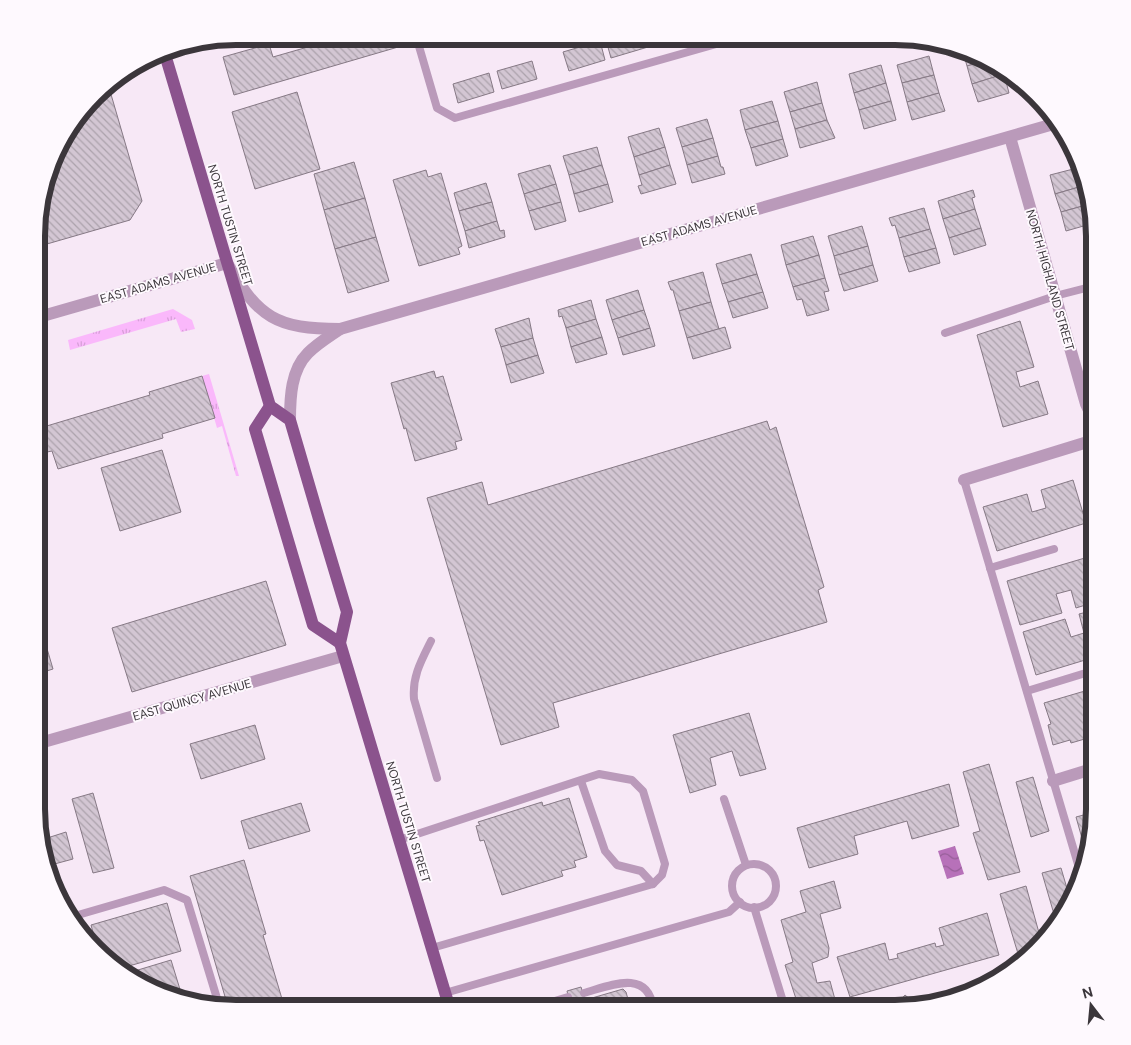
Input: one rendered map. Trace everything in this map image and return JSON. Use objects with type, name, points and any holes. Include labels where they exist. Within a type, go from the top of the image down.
[{"type":"main road","name":"NORTH TUSTIN STREET","points":[[166,59],[270,406]]},
{"type":"main road","points":[[290,420],[270,406],[255,429],[312,625],[340,643]]},
{"type":"main road","name":"NORTH TUSTIN STREET","points":[[290,420],[347,612],[340,643],[343,656],[447,1000]]},
{"type":"street","name":"EAST ADAMS AVENUE","points":[[45,315],[227,263],[241,288],[265,312],[278,320],[304,328],[340,329],[1050,125]]},
{"type":"street","name":"NORTH HIGHLAND STREET","points":[[1010,137],[1086,404]]},
{"type":"street","name":"EAST ADAMS AVENUE","points":[[290,420],[292,389],[301,362],[308,353],[340,329]]},
{"type":"street","points":[[964,480],[1086,442]]},
{"type":"street","name":"EAST QUINCY AVENUE","points":[[45,742],[343,656]]},
{"type":"street","points":[[1053,781],[1086,771]]},
{"type":"lane","points":[[419,45],[437,108],[455,118],[713,45]]},
{"type":"lane","points":[[945,333],[1055,296],[1086,288]]},
{"type":"lane","points":[[964,480],[1078,863]]},
{"type":"lane","points":[[990,568],[1054,549]]},
{"type":"lane","points":[[431,641],[416,671],[413,689],[414,700],[437,778]]},
{"type":"lane","points":[[1027,691],[1086,673]]},
{"type":"lane","points":[[399,840],[599,774],[632,780],[643,791],[665,864],[662,875],[653,884],[432,948]]},
{"type":"lane","points":[[581,781],[605,851],[617,865],[641,871],[653,884]]},
{"type":"lane","points":[[724,799],[746,865]]},
{"type":"lane","points":[[746,865],[760,865],[766,868],[775,878],[775,892],[772,898],[761,906],[749,907],[740,902],[735,896],[733,882],[735,875],[746,865]]},
{"type":"lane","points":[[77,915],[164,890],[187,900],[217,999]]},
{"type":"lane","points":[[445,993],[729,912],[740,902]]},
{"type":"lane","points":[[754,907],[783,1000]]},
{"type":"lane","points":[[584,993],[622,982],[636,984],[646,990],[651,1000]]},
{"type":"lane","points":[[558,1000],[568,997]]},
{"type":"green space","points":[[173,309],[192,320],[195,329],[181,332],[176,319],[70,350],[68,340]]},
{"type":"green space","points":[[209,374],[239,476],[236,476],[222,426],[217,428],[202,376]]},
{"type":"water","points":[[955,846],[964,874],[947,879],[938,851]]},
{"type":"building","points":[[269,45],[273,57],[315,45],[405,45],[234,95],[223,57]]},
{"type":"building","points":[[587,45],[601,45],[605,60],[569,71],[563,52]]},
{"type":"building","points":[[607,45],[647,45],[648,47],[611,58]]},
{"type":"building","points":[[929,56],[934,75],[902,83],[897,65]]},
{"type":"building","points":[[965,59],[976,64],[967,66]]},
{"type":"building","points":[[532,61],[537,79],[502,89],[497,71]]},
{"type":"building","points":[[976,64],[999,76],[972,84],[967,66]]},
{"type":"building","points":[[881,65],[886,83],[854,93],[849,74]]},
{"type":"building","points":[[489,73],[494,92],[458,103],[453,84]]},
{"type":"building","points":[[934,75],[939,93],[907,102],[902,83]]},
{"type":"building","points":[[999,76],[1006,80],[1009,93],[978,102],[972,84]]},
{"type":"building","points":[[817,82],[822,103],[790,112],[784,92]]},
{"type":"building","points":[[886,83],[891,101],[859,110],[854,93]]},
{"type":"building","points":[[110,92],[142,201],[130,220],[45,245],[45,224],[49,199],[60,163],[71,140],[84,120]]},
{"type":"building","points":[[297,92],[320,169],[255,189],[232,112]]},
{"type":"building","points":[[939,93],[945,111],[912,120],[907,102]]},
{"type":"building","points":[[772,101],[778,121],[745,130],[740,110]]},
{"type":"building","points":[[891,101],[896,120],[864,129],[859,110]]},
{"type":"building","points":[[822,103],[827,120],[795,129],[790,112]]},
{"type":"building","points":[[707,119],[713,138],[682,147],[676,128]]},
{"type":"building","points":[[827,120],[835,138],[800,148],[795,129]]},
{"type":"building","points":[[778,121],[783,139],[751,148],[745,130]]},
{"type":"building","points":[[659,128],[665,147],[634,157],[628,137]]},
{"type":"building","points":[[713,138],[718,156],[687,165],[682,147]]},
{"type":"building","points":[[783,139],[788,156],[756,166],[751,148]]},
{"type":"building","points":[[597,147],[602,165],[569,175],[563,156]]},
{"type":"building","points":[[665,147],[670,165],[639,175],[634,157]]},
{"type":"building","points":[[718,156],[725,174],[692,183],[687,165]]},
{"type":"building","points":[[354,162],[365,198],[324,210],[314,174]]},
{"type":"building","points":[[550,165],[556,184],[524,194],[518,174]]},
{"type":"building","points":[[602,165],[608,184],[574,194],[569,175]]},
{"type":"building","points":[[670,165],[676,184],[641,194],[638,186],[642,185],[639,175]]},
{"type":"building","points":[[1073,169],[1079,187],[1055,194],[1050,175]]},
{"type":"building","points":[[426,170],[428,177],[441,173],[462,246],[458,248],[460,254],[419,266],[393,180]]},
{"type":"building","points":[[486,183],[492,202],[459,211],[454,193]]},
{"type":"building","points":[[556,184],[561,202],[529,211],[524,194]]},
{"type":"building","points":[[608,184],[613,202],[579,212],[574,194]]},
{"type":"building","points":[[1079,187],[1083,206],[1061,212],[1055,194]]},
{"type":"building","points":[[973,190],[975,197],[972,198],[975,209],[943,219],[938,201]]},
{"type":"building","points":[[365,198],[376,237],[335,249],[324,210]]},
{"type":"building","points":[[492,202],[497,221],[465,231],[459,211]]},
{"type":"building","points":[[561,202],[566,221],[535,230],[529,211]]},
{"type":"building","points":[[1083,206],[1086,225],[1066,231],[1061,212]]},
{"type":"building","points":[[924,208],[930,229],[899,238],[895,225],[892,226],[889,218]]},
{"type":"building","points":[[975,209],[981,228],[949,238],[943,219]]},
{"type":"building","points":[[497,221],[500,231],[504,230],[505,237],[469,248],[465,231]]},
{"type":"building","points":[[862,226],[868,246],[834,256],[828,236]]},
{"type":"building","points":[[981,228],[986,245],[954,255],[949,238]]},
{"type":"building","points":[[930,229],[936,248],[904,257],[899,238]]},
{"type":"building","points":[[813,236],[819,255],[786,265],[781,245]]},
{"type":"building","points":[[376,237],[389,281],[348,293],[335,249]]},
{"type":"building","points":[[868,246],[873,265],[839,275],[834,256]]},
{"type":"building","points":[[936,248],[940,263],[909,272],[904,257]]},
{"type":"building","points":[[751,254],[757,274],[722,284],[716,264]]},
{"type":"building","points":[[819,255],[825,278],[793,287],[786,265]]},
{"type":"building","points":[[873,265],[878,281],[844,291],[839,275]]},
{"type":"building","points":[[703,272],[711,302],[679,311],[673,290],[671,290],[668,282]]},
{"type":"building","points":[[757,274],[763,292],[728,302],[722,284]]},
{"type":"building","points":[[825,278],[829,291],[824,292],[829,310],[807,316],[802,299],[797,300],[793,287]]},
{"type":"building","points":[[638,290],[644,310],[612,320],[606,300]]},
{"type":"building","points":[[763,292],[768,308],[733,318],[728,302]]},
{"type":"building","points":[[591,300],[596,319],[566,328],[562,316],[559,317],[558,310]]},
{"type":"building","points":[[711,302],[719,329],[687,338],[679,311]]},
{"type":"building","points":[[644,310],[650,328],[618,338],[612,320]]},
{"type":"building","points":[[529,318],[533,338],[501,347],[495,329]]},
{"type":"building","points":[[596,319],[602,337],[571,347],[566,328]]},
{"type":"building","points":[[1020,321],[1034,367],[1016,372],[1020,387],[1038,381],[1048,414],[1003,427],[977,335]]},
{"type":"building","points":[[725,327],[731,348],[693,359],[687,338]]},
{"type":"building","points":[[650,328],[655,346],[623,355],[618,338]]},
{"type":"building","points":[[602,337],[607,354],[576,363],[571,347]]},
{"type":"building","points":[[533,338],[538,355],[506,365],[501,347]]},
{"type":"building","points":[[538,355],[544,373],[511,383],[506,365]]},
{"type":"building","points":[[434,371],[436,378],[443,376],[462,440],[455,442],[457,449],[415,461],[391,383]]},
{"type":"building","points":[[202,376],[215,418],[162,434],[163,438],[58,469],[52,451],[47,452],[45,426],[150,395],[149,392]]},
{"type":"building","points":[[767,421],[770,430],[776,427],[824,587],[818,590],[827,622],[553,703],[559,727],[501,745],[427,498],[482,482],[488,505]]},
{"type":"building","points":[[162,450],[181,512],[120,531],[101,468]]},
{"type":"building","points":[[1073,480],[1086,523],[997,551],[983,507],[1027,494],[1032,512],[1046,508],[1041,490]]},
{"type":"building","points":[[1086,558],[1086,605],[1076,608],[1071,590],[1056,594],[1062,613],[1020,625],[1007,581]]},
{"type":"building","points":[[266,581],[286,645],[132,692],[112,628]]},
{"type":"building","points":[[1086,612],[1086,660],[1036,675],[1023,632],[1065,619],[1071,637],[1084,633],[1079,614]]},
{"type":"building","points":[[45,642],[53,669],[45,672]]},
{"type":"building","points":[[1086,691],[1086,739],[1071,743],[1070,740],[1053,745],[1048,725],[1051,724],[1044,703]]},
{"type":"building","points":[[749,713],[766,769],[740,776],[732,751],[710,758],[716,785],[690,793],[673,735]]},
{"type":"building","points":[[255,725],[265,759],[201,779],[190,744]]},
{"type":"building","points":[[989,764],[1020,872],[988,880],[973,833],[980,831],[963,772]]},
{"type":"building","points":[[1033,777],[1049,831],[1031,837],[1016,782]]},
{"type":"building","points":[[949,784],[959,826],[912,839],[907,821],[854,836],[858,854],[809,868],[797,828]]},
{"type":"building","points":[[93,793],[114,868],[93,873],[72,799]]},
{"type":"building","points":[[569,798],[587,857],[574,861],[576,867],[561,871],[563,876],[502,895],[484,840],[480,841],[476,826],[480,825],[478,822],[542,802],[543,806]]},
{"type":"building","points":[[301,803],[310,831],[249,849],[241,821]]},
{"type":"building","points":[[1086,814],[1083,841],[1076,817]]},
{"type":"building","points":[[66,832],[73,859],[54,864],[48,838]]},
{"type":"building","points":[[244,860],[266,934],[263,935],[282,1000],[226,1000],[190,876]]},
{"type":"building","points":[[1061,868],[1067,890],[1054,915],[1042,873]]},
{"type":"building","points":[[834,881],[841,908],[820,914],[829,948],[828,957],[812,963],[817,983],[830,981],[835,1000],[796,1000],[785,965],[793,962],[781,920],[806,912],[800,891]]},
{"type":"building","points":[[1026,886],[1039,934],[1018,955],[1000,894]]},
{"type":"building","points":[[167,903],[181,951],[128,966],[110,953],[94,938],[91,925]]},
{"type":"building","points":[[987,913],[999,955],[850,997],[837,957],[885,943],[889,960],[898,958],[897,954],[935,943],[936,947],[944,945],[939,928]]},
{"type":"building","points":[[171,960],[181,991],[163,985],[135,971]]},
{"type":"building","points":[[581,987],[585,1000],[569,1000],[567,991]]},
{"type":"building","points":[[623,989],[628,1000],[585,1000]]},
{"type":"building","points":[[905,995],[910,999],[907,1000],[901,1000]]}]
